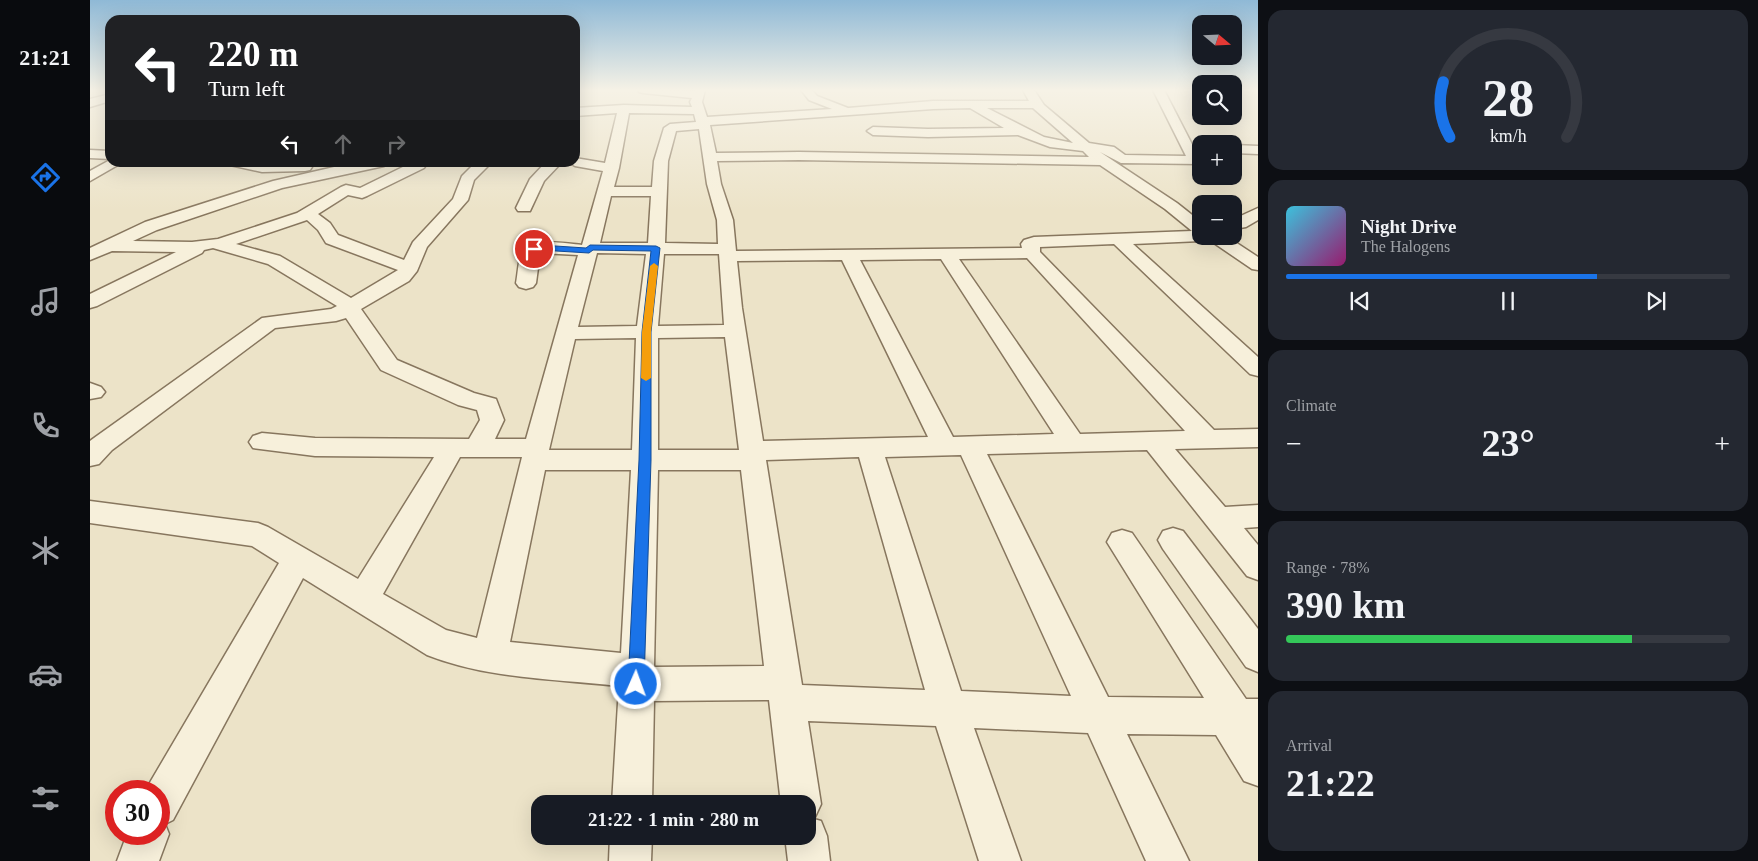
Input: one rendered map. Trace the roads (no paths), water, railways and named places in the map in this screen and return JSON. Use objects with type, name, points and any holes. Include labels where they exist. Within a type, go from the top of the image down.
[{"type":"street","points":[[490,656],[535,454],[566,333],[606,191],[620,130]]},
{"type":"street","points":[[632,795],[645,460],[646,332],[656,248],[661,161],[669,130]]},
{"type":"street","points":[[705,130],[714,184],[725,220],[735,331],[800,795]]},
{"type":"street","points":[[1067,130],[1103,161],[1192,222]]},
{"type":"street","points":[[1177,130],[1192,150]]},
{"type":"street","points":[[1181,130],[1192,149]]},
{"type":"street","points":[[872,131],[928,134],[1022,131],[1050,144],[1088,148],[1104,147],[1116,153],[1192,153]]},
{"type":"street","points":[[872,131],[902,158]]},
{"type":"street","points":[[1242,149],[1258,150]]},
{"type":"street","points":[[1116,153],[1120,159],[1192,153]]},
{"type":"street","points":[[90,154],[105,155]]},
{"type":"street","points":[[1242,155],[1258,155]]},
{"type":"street","points":[[710,157],[1103,161]]},
{"type":"street","points":[[1242,161],[1258,161]]},
{"type":"street","points":[[580,163],[612,168]]},
{"type":"street","points":[[90,176],[107,167]]},
{"type":"street","points":[[258,167],[309,169],[330,167]]},
{"type":"street","points":[[90,302],[212,244],[308,213],[346,190],[362,193],[415,167]]},
{"type":"street","points":[[90,457],[103,444],[269,322],[336,314],[350,308],[402,277],[409,268],[421,244],[460,200],[467,179],[480,167]]},
{"type":"street","points":[[524,208],[537,179],[550,167]]},
{"type":"street","points":[[90,255],[152,226],[278,184],[309,169]]},
{"type":"street","points":[[606,191],[658,192]]},
{"type":"street","points":[[1242,221],[1258,212]]},
{"type":"street","points":[[308,213],[324,227],[332,239],[409,268]]},
{"type":"street","points":[[1192,231],[1118,239],[1034,242],[1030,244],[1031,252],[1207,440]]},
{"type":"street","points":[[1118,239],[1258,369]]},
{"type":"street","points":[[110,246],[192,247],[212,244],[279,262],[344,302],[390,365],[466,399],[488,405],[492,420],[464,448],[364,598]]},
{"type":"street","points":[[1226,245],[1258,265]]},
{"type":"street","points":[[526,283],[530,252],[540,247],[589,249],[656,248],[848,255],[1031,252]]},
{"type":"street","points":[[947,254],[1073,443]]},
{"type":"street","points":[[848,255],[958,446],[1098,715],[1168,861]]},
{"type":"street","points":[[566,333],[735,331]]},
{"type":"street","points":[[262,442],[306,447],[464,448],[645,460],[753,456],[868,448],[1258,438]]},
{"type":"street","points":[[1154,441],[1258,567]]},
{"type":"street","points":[[868,448],[949,709],[1000,861]]},
{"type":"street","points":[[90,512],[242,532],[268,540],[439,644],[453,650],[636,677],[949,709],[1098,715],[1240,717]]},
{"type":"street","points":[[1218,519],[1258,516]]},
{"type":"street","points":[[1172,540],[1258,656]]},
{"type":"street","points":[[1122,542],[1240,717],[1258,767]]},
{"type":"street","points":[[170,785],[298,558]]},
{"type":"street","points":[[138,861],[144,845]]},
{"type":"street","points":[[630,861],[631,845]]},
{"type":"street","points":[[807,845],[809,861]]}]
